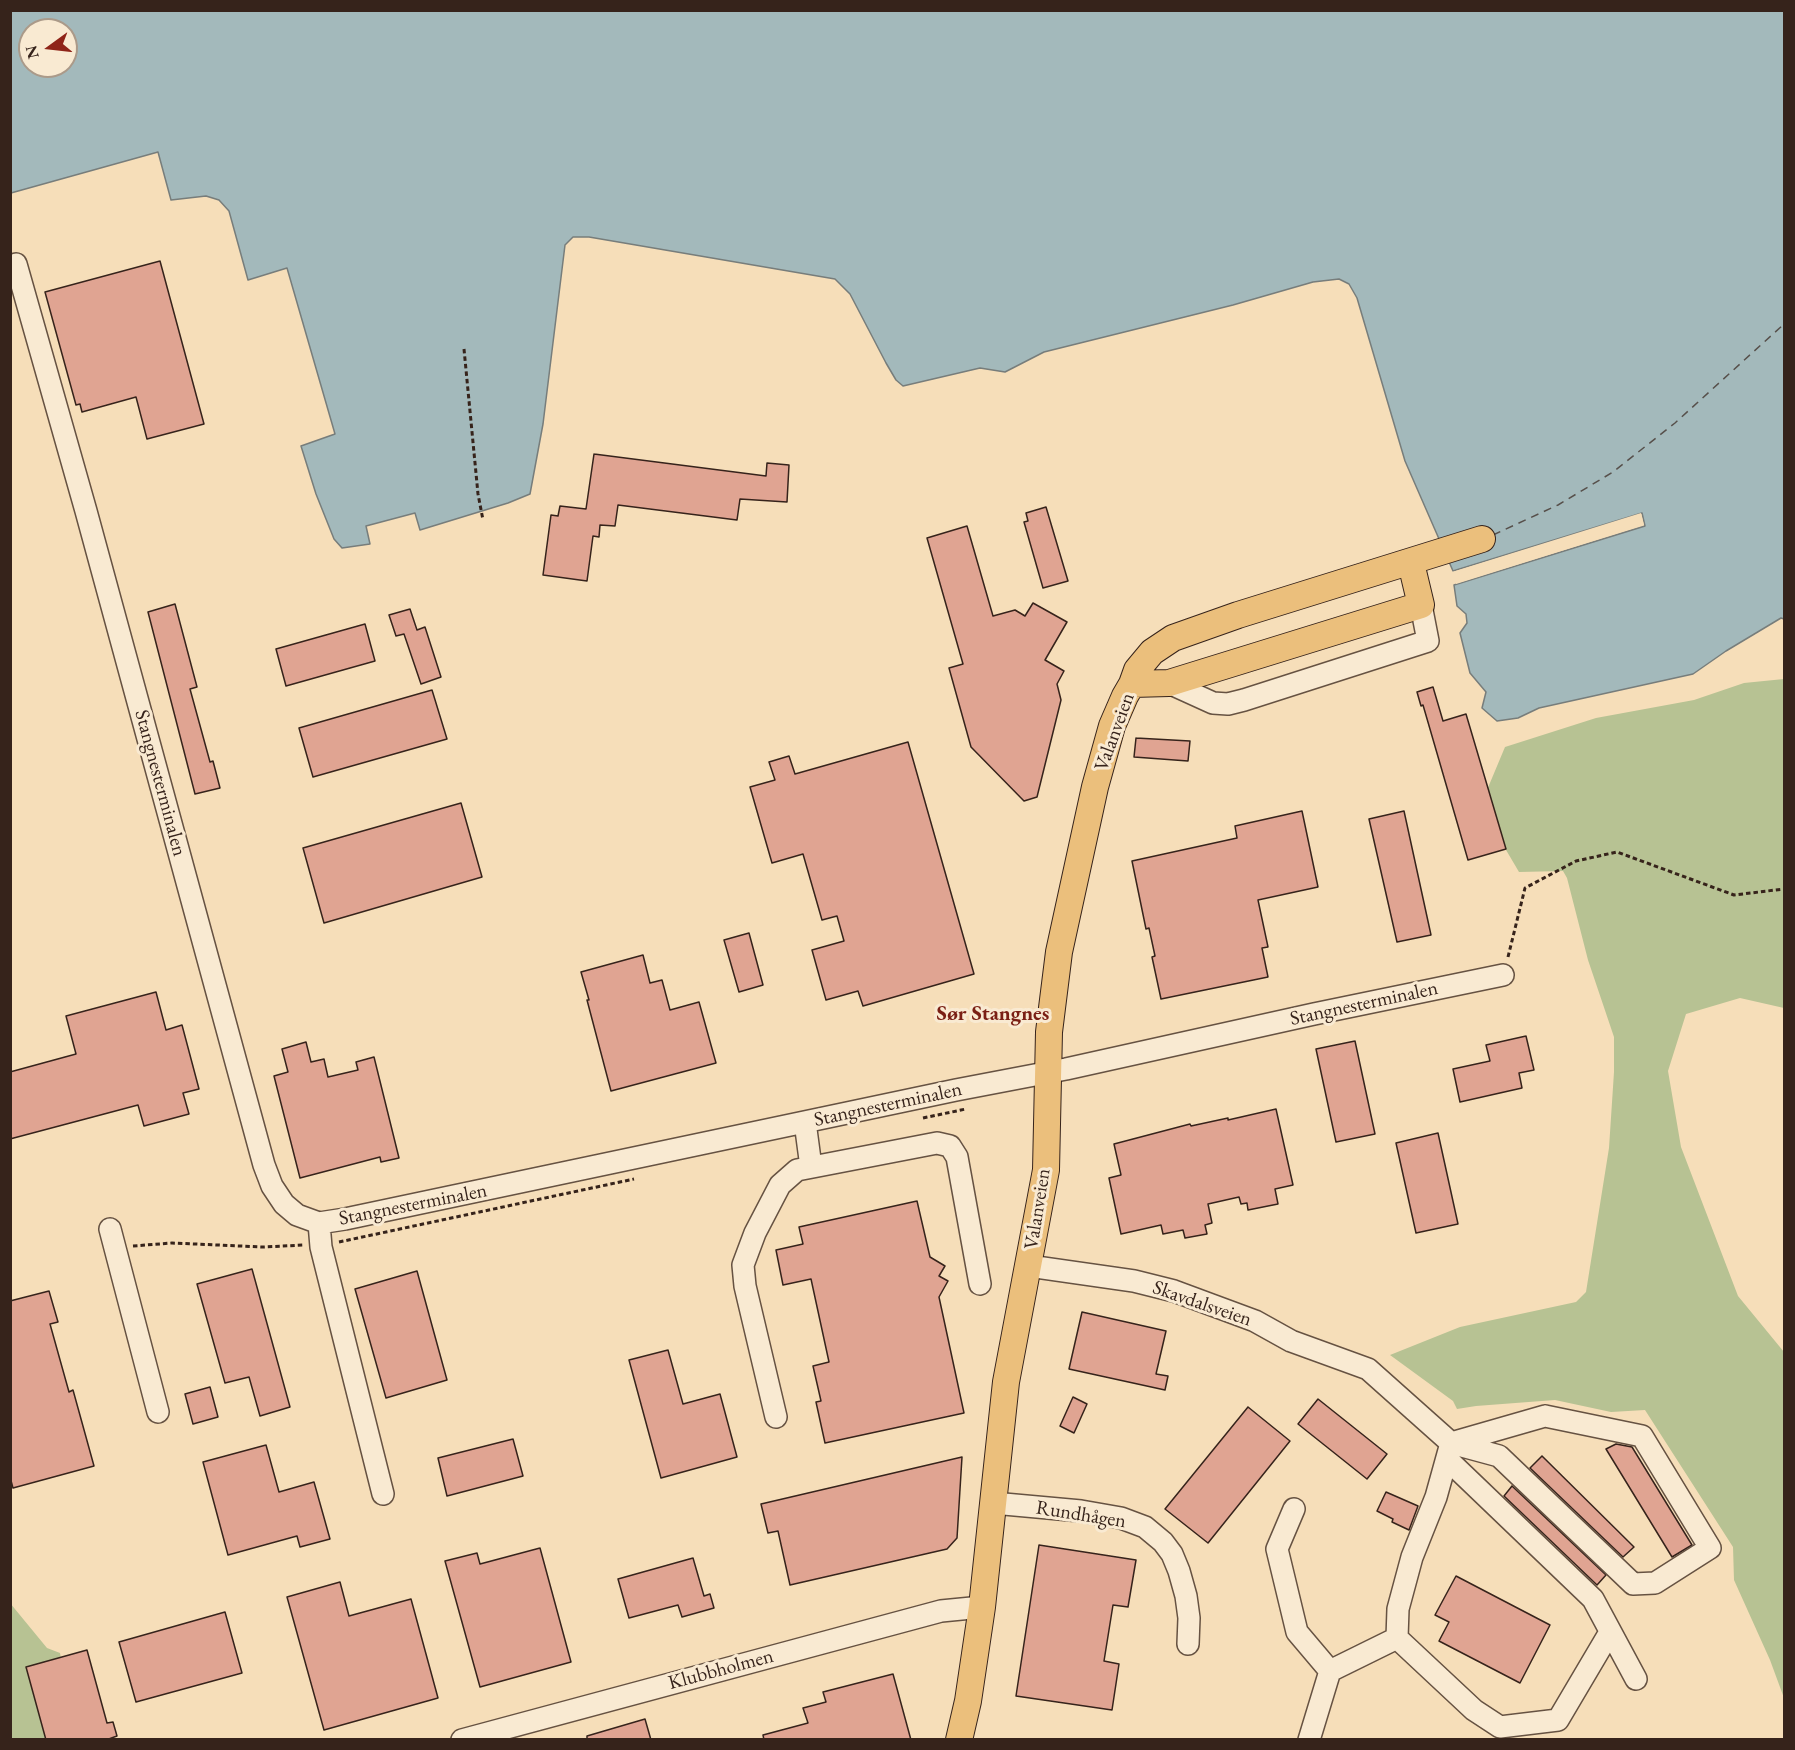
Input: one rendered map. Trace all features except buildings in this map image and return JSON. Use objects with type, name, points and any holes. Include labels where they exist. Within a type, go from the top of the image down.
[{"type":"main road","name":"Valanveien","points":[[959,1740],[968,1701],[982,1607],[998,1439],[1006,1382],[1046,1170],[1049,1032],[1054,990],[1067,909],[1095,787],[1112,726],[1125,696],[1137,670],[1152,652],[1173,638],[1238,615],[1482,540]]},
{"type":"main road","points":[[1132,684],[1168,682],[1421,605],[1423,559]]},
{"type":"street","name":"Stangnesterminalen","points":[[16,264],[264,1165],[272,1186],[284,1204],[297,1215],[319,1223],[345,1220],[1503,975]]},
{"type":"street","points":[[1168,682],[1213,703],[1228,704],[1244,700],[1428,641],[1421,605]]},
{"type":"street","points":[[806,1122],[811,1167]]},
{"type":"street","points":[[776,1417],[745,1286],[743,1265],[755,1233],[780,1185],[797,1170],[937,1143],[950,1146],[957,1157],[980,1284]]},
{"type":"street","points":[[319,1223],[327,1270],[383,1494]]},
{"type":"street","points":[[110,1229],[158,1412]]},
{"type":"street","name":"Skavdalsveien","points":[[1029,1266],[1134,1281],[1174,1291],[1255,1321],[1292,1341],[1368,1369],[1449,1451]]},
{"type":"street","points":[[1545,1416],[1642,1436],[1710,1548],[1655,1583],[1633,1584],[1499,1456],[1449,1451],[1545,1416]]},
{"type":"street","points":[[1449,1451],[1593,1599],[1636,1679]]},
{"type":"street","points":[[1449,1451],[1436,1497],[1412,1557],[1398,1609],[1397,1638],[1474,1710],[1500,1727],[1558,1720],[1610,1632]]},
{"type":"street","name":"Rundhågen","points":[[993,1503],[1101,1514],[1121,1518],[1145,1527],[1163,1542],[1172,1554],[1179,1571],[1189,1618],[1188,1644]]},
{"type":"street","points":[[1294,1509],[1277,1549],[1297,1632],[1329,1671]]},
{"type":"street","name":"Klubbholmen","points":[[462,1740],[941,1611],[982,1607]]},
{"type":"street","points":[[1309,1740],[1329,1671],[1397,1638]]},
{"type":"path","points":[[464,349],[478,494],[483,520]]},
{"type":"path","points":[[1503,975],[1525,888],[1576,861],[1617,852],[1734,896],[1785,889]]},
{"type":"green space","points":[[1784,679],[1784,1008],[1740,998],[1686,1014],[1668,1071],[1681,1147],[1738,1296],[1784,1352],[1784,1698],[1770,1660],[1734,1580],[1733,1547],[1645,1410],[1611,1412],[1555,1400],[1457,1409],[1453,1401],[1390,1355],[1460,1327],[1576,1302],[1586,1292],[1609,1148],[1614,1037],[1588,960],[1567,878],[1563,871],[1519,872],[1499,838],[1487,790],[1505,747],[1596,718],[1694,700],[1744,683]]},
{"type":"green space","points":[[10,1603],[47,1648],[60,1653],[75,1739],[11,1739]]},
{"type":"shaded area","points":[[11,11],[1784,11],[1784,619],[1781,618],[1726,651],[1693,674],[1539,708],[1518,718],[1497,721],[1482,708],[1486,692],[1470,673],[1460,633],[1467,623],[1466,614],[1457,606],[1454,585],[1645,526],[1642,513],[1453,571],[1405,461],[1357,298],[1349,284],[1339,279],[1313,282],[1233,305],[1044,352],[1005,372],[980,368],[903,386],[896,380],[886,363],[850,294],[835,279],[589,237],[573,237],[565,245],[543,424],[530,494],[420,530],[415,513],[366,526],[370,544],[342,548],[334,539],[316,494],[301,446],[335,434],[287,268],[248,280],[229,211],[219,200],[206,196],[171,200],[158,152],[11,193]]},
{"type":"pier","points":[[1641,513],[1644,525],[1456,584],[1455,581],[1641,523],[1640,516],[1454,574],[1452,572]]},
{"type":"ferry route","points":[[1493,535],[1558,505],[1613,472],[1675,423],[1784,324]]},
{"type":"district","name":"Sør Stangnes","points":[[993,1014]]}]
